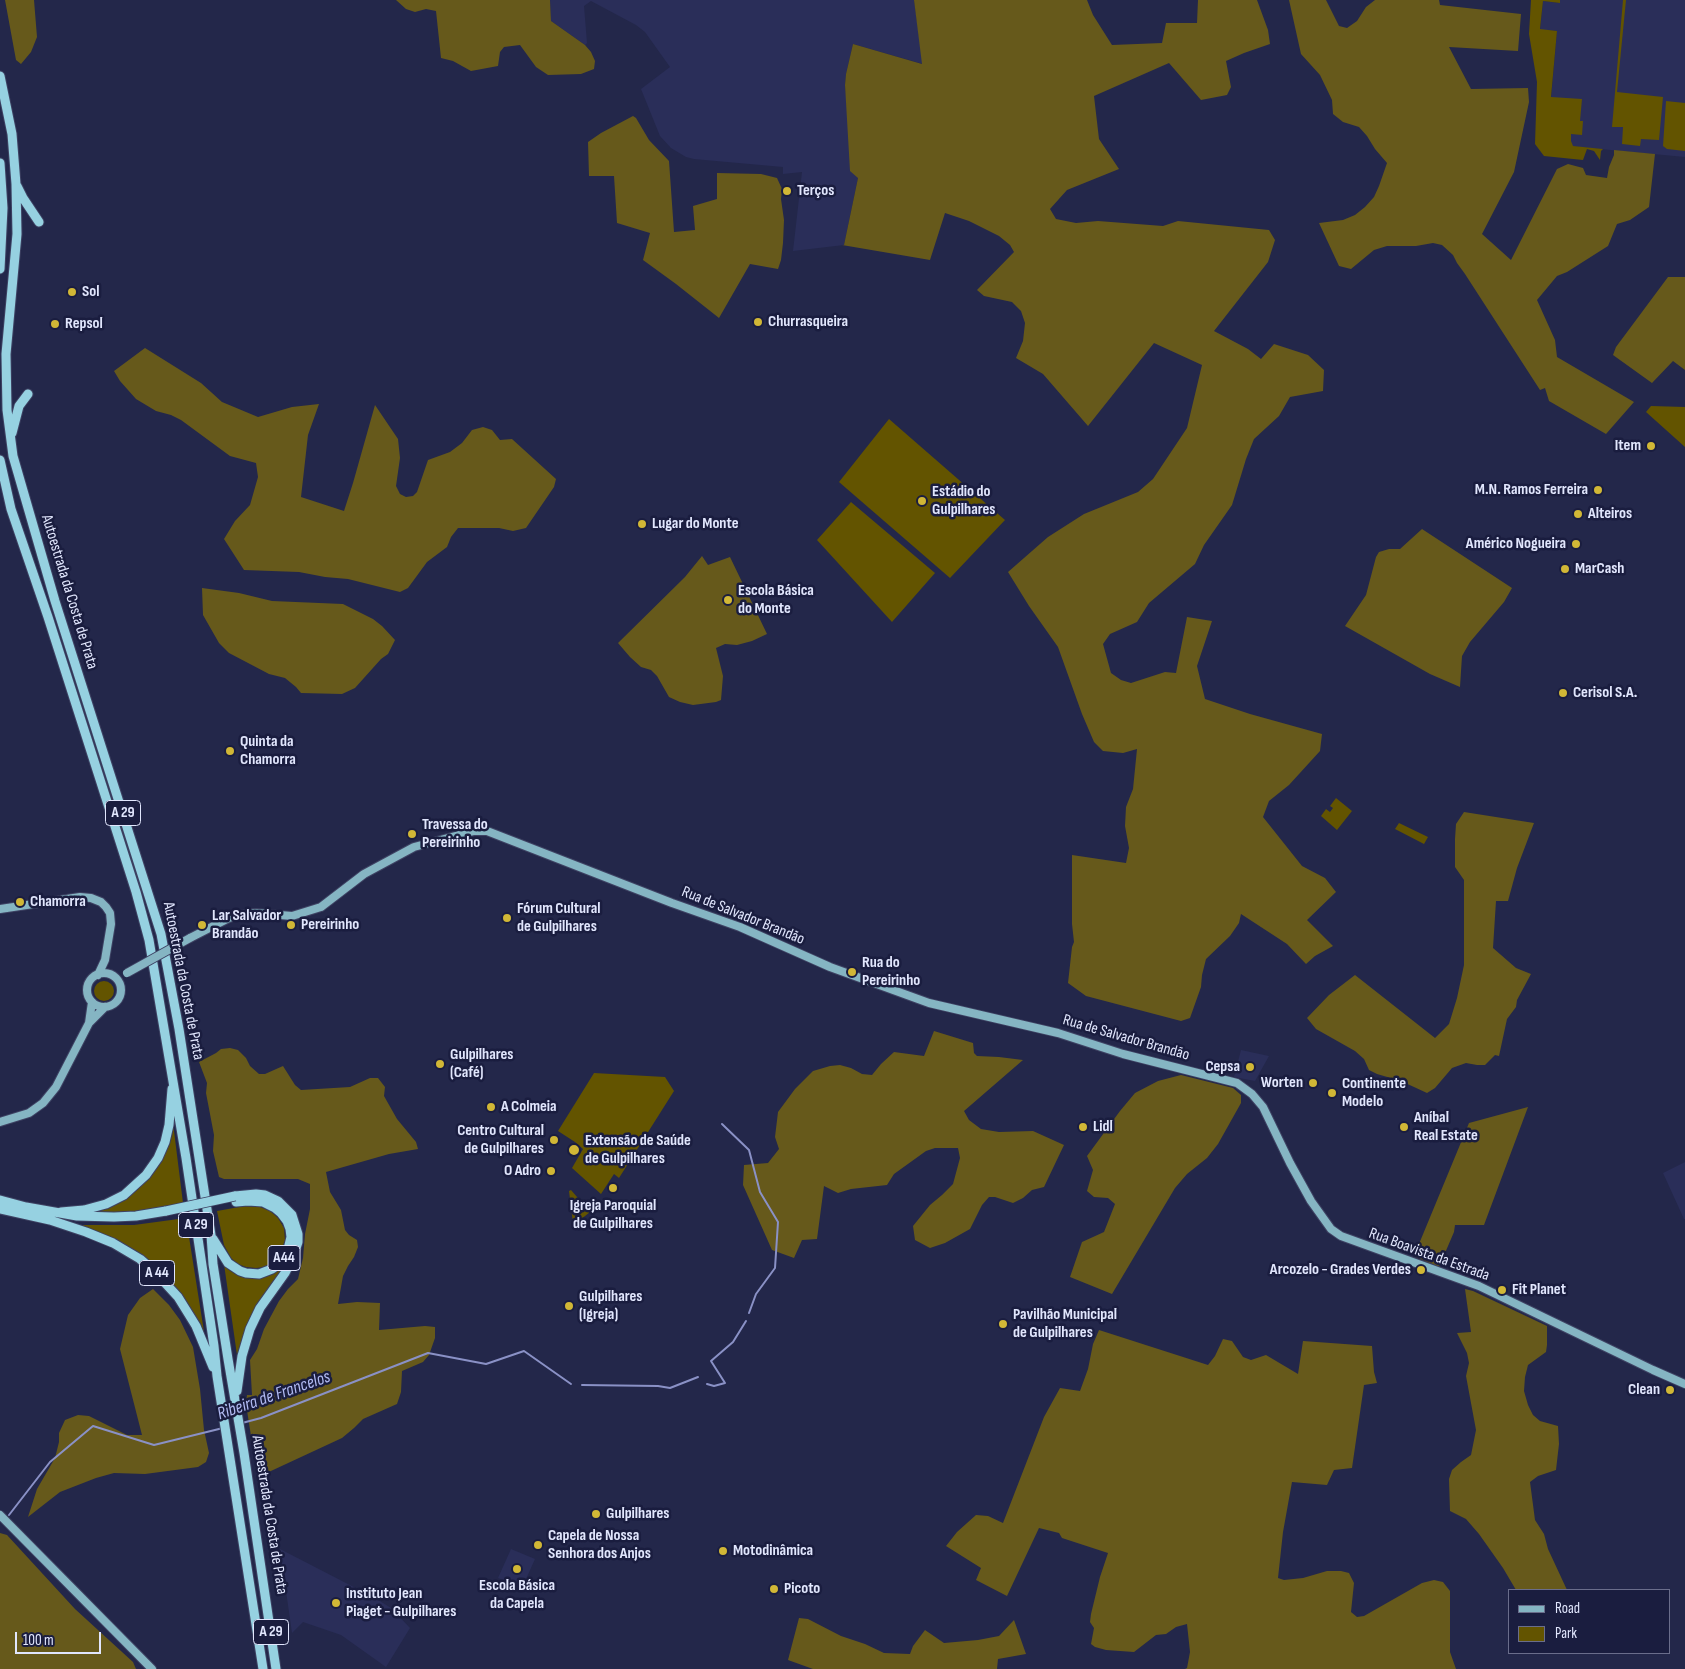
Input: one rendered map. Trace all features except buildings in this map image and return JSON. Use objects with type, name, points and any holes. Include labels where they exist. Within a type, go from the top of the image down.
[{"type":"highway","name":"Autoestrada da Costa de Prata","points":[[0,76],[12,134],[16,184],[17,234],[6,354],[7,410],[13,456],[55,601],[161,934],[211,1235],[225,1340],[236,1401],[276,1669]]},
{"type":"highway","points":[[0,163],[3,234],[0,269]]},
{"type":"highway","points":[[16,184],[39,222]]},
{"type":"highway","points":[[10,438],[19,406],[28,394]]},
{"type":"highway","name":"Autoestrada da Costa de Prata","points":[[0,460],[11,509],[48,617],[145,924],[186,1158],[221,1403],[263,1669]]},
{"type":"highway","points":[[61,1212],[84,1210],[106,1204],[133,1189],[146,1176],[158,1158],[167,1134],[172,1074]]},
{"type":"highway","points":[[50,1220],[115,1222],[166,1214],[235,1199],[248,1194],[265,1195],[283,1205],[292,1215],[297,1228],[298,1242],[290,1265],[260,1308],[250,1329],[242,1356],[236,1401]]},
{"type":"highway","name":"A44","points":[[211,1235],[228,1263],[240,1271],[252,1274],[265,1272],[283,1260],[291,1237],[287,1221],[281,1213],[276,1208],[263,1202],[235,1199]]},
{"type":"highway","points":[[0,1200],[26,1207],[77,1216],[114,1217],[166,1214]]},
{"type":"highway","name":"A 44","points":[[0,1209],[50,1220],[86,1232],[113,1242],[140,1259],[155,1272],[187,1310],[196,1326],[217,1376]]},
{"type":"main road","name":"Rua de Salvador Brandão","points":[[127,973],[229,918],[244,914],[292,916],[320,907],[364,874],[414,847],[474,832],[487,831],[672,903],[740,927],[830,967],[929,1004],[1058,1033],[1123,1054],[1238,1083],[1264,1107],[1290,1163],[1311,1201]]},
{"type":"main road","points":[[0,909],[80,897],[91,898],[101,902],[106,907],[110,914],[111,924],[105,960],[98,974],[88,987],[92,1002],[89,1023]]},
{"type":"main road","points":[[92,1002],[100,1007],[105,1007],[115,1004],[118,1000],[121,990],[120,985],[111,975],[105,960]]},
{"type":"main road","points":[[98,974],[127,973]]},
{"type":"main road","points":[[120,985],[127,973]]},
{"type":"main road","points":[[0,1122],[29,1113],[43,1103],[56,1087],[89,1023],[105,1007]]},
{"type":"main road","name":"Rua Boavista da Estrada","points":[[1311,1201],[1331,1229],[1340,1236],[1479,1286],[1685,1384]]},
{"type":"main road","points":[[2,1518],[152,1669]]},
{"type":"shaded area","points":[[5,0],[34,0],[37,37],[31,52],[21,64],[16,60]]},
{"type":"shaded area","points":[[396,0],[550,0],[551,21],[585,45],[595,61],[594,69],[581,74],[548,75],[536,67],[520,45],[504,47],[500,52],[498,66],[471,71],[453,61],[441,58],[436,11],[426,9],[415,12],[406,9]]},
{"type":"shaded area","points":[[550,0],[914,0],[923,64],[853,44],[845,85],[858,178],[844,245],[793,251],[802,172],[783,174],[783,167],[694,159],[686,157],[671,148],[660,136],[641,89],[670,67],[645,32],[636,25],[591,1],[584,6],[587,43],[585,45],[551,21]]},
{"type":"shaded area","points":[[914,0],[1087,0],[1093,15],[1112,45],[1162,43],[1166,23],[1197,23],[1198,0],[1257,0],[1268,30],[1270,44],[1226,61],[1231,87],[1227,95],[1201,100],[1169,63],[1094,96],[1099,139],[1119,169],[1067,190],[1050,209],[1056,219],[1076,223],[1098,221],[1163,226],[1178,221],[1269,230],[1275,240],[1268,262],[1214,331],[1248,349],[1261,359],[1274,344],[1308,355],[1324,370],[1323,391],[1290,397],[1279,416],[1254,439],[1232,505],[1204,545],[1195,564],[1149,603],[1137,622],[1110,634],[1103,644],[1111,673],[1121,680],[1131,683],[1165,672],[1176,673],[1187,617],[1212,621],[1197,666],[1205,699],[1322,734],[1320,751],[1289,785],[1269,801],[1263,817],[1302,866],[1325,878],[1336,892],[1307,920],[1333,946],[1315,956],[1306,964],[1287,944],[1241,914],[1239,923],[1230,936],[1206,959],[1201,987],[1190,1018],[1181,1021],[1086,996],[1068,983],[1074,942],[1072,924],[1072,855],[1126,863],[1129,848],[1125,826],[1126,807],[1133,789],[1137,749],[1123,753],[1103,751],[1094,742],[1058,647],[1008,572],[1048,537],[1084,514],[1138,492],[1153,479],[1187,428],[1202,365],[1154,343],[1088,426],[1043,374],[1016,358],[1023,341],[1025,323],[1021,311],[1012,302],[984,296],[977,290],[1014,252],[1010,245],[999,236],[969,221],[945,213],[930,260],[842,245],[844,245],[858,178],[850,171],[845,85],[853,44],[922,64]]},
{"type":"shaded area","points":[[1289,0],[1326,0],[1339,26],[1347,28],[1357,21],[1366,7],[1375,0],[1439,0],[1440,5],[1521,14],[1518,51],[1449,47],[1471,89],[1528,88],[1529,102],[1514,172],[1482,234],[1511,260],[1557,169],[1568,164],[1583,168],[1586,175],[1607,178],[1614,150],[1655,154],[1649,207],[1630,220],[1617,224],[1608,246],[1567,272],[1557,276],[1537,300],[1555,340],[1557,357],[1634,402],[1606,434],[1549,401],[1545,388],[1540,390],[1453,255],[1442,245],[1433,243],[1416,246],[1387,246],[1374,250],[1351,269],[1339,266],[1319,223],[1343,220],[1355,215],[1365,207],[1374,197],[1387,163],[1359,127],[1343,122],[1333,114],[1332,100],[1320,75],[1301,54]]},
{"type":"shaded area","points":[[1560,0],[1685,0],[1685,157],[1547,144],[1557,31],[1540,30],[1543,1],[1559,3]]},
{"type":"shaded area","points":[[633,116],[649,140],[669,161],[674,232],[695,230],[693,206],[717,199],[717,173],[761,174],[777,178],[782,189],[783,243],[778,269],[750,264],[719,318],[643,260],[650,233],[617,223],[614,176],[589,176],[588,142]]},
{"type":"shaded area","points":[[1668,277],[1685,277],[1685,370],[1673,361],[1652,383],[1613,355],[1616,347]]},
{"type":"shaded area","points":[[145,348],[201,383],[222,402],[258,417],[292,407],[319,404],[308,435],[301,497],[344,511],[375,405],[398,439],[400,458],[396,486],[400,494],[406,497],[413,496],[417,492],[428,460],[450,452],[462,443],[472,430],[483,427],[492,430],[500,440],[512,439],[556,479],[554,487],[526,528],[513,531],[499,528],[458,528],[451,537],[447,547],[427,562],[408,588],[400,592],[348,579],[299,572],[244,570],[224,539],[235,521],[250,505],[258,477],[256,463],[230,456],[181,420],[156,411],[136,399],[114,371]]},
{"type":"shaded area","points":[[1422,529],[1512,588],[1504,602],[1470,642],[1462,656],[1460,687],[1430,674],[1345,626],[1366,595],[1379,552],[1389,549],[1400,549]]},
{"type":"shaded area","points":[[702,556],[708,565],[730,557],[767,634],[752,641],[737,645],[725,644],[716,648],[723,676],[721,700],[693,705],[669,697],[657,676],[651,670],[641,667],[618,643],[685,577]]},
{"type":"shaded area","points":[[202,588],[239,593],[272,601],[343,604],[373,619],[395,640],[388,654],[381,659],[355,688],[342,694],[301,693],[285,678],[269,674],[229,653],[219,643],[203,615]]},
{"type":"shaded area","points":[[1464,812],[1534,823],[1517,868],[1508,901],[1496,901],[1493,948],[1516,968],[1531,974],[1517,1000],[1516,1007],[1507,1019],[1499,1056],[1495,1055],[1485,1065],[1466,1063],[1452,1068],[1435,1088],[1427,1093],[1401,1081],[1369,1070],[1364,1059],[1355,1051],[1316,1029],[1307,1018],[1329,995],[1355,975],[1435,1038],[1449,1024],[1464,965],[1464,880],[1455,867],[1455,839],[1456,824]]},
{"type":"shaded area","points":[[934,1031],[973,1043],[974,1053],[977,1056],[1023,1060],[964,1111],[969,1120],[981,1129],[999,1132],[1033,1131],[1064,1145],[1044,1187],[1032,1190],[1023,1198],[1013,1203],[989,1197],[982,1205],[970,1229],[945,1243],[930,1248],[915,1240],[913,1226],[930,1205],[953,1184],[960,1158],[958,1148],[935,1148],[926,1151],[894,1174],[887,1185],[851,1189],[838,1193],[824,1186],[817,1239],[802,1240],[794,1258],[772,1250],[743,1185],[744,1165],[768,1163],[779,1149],[775,1137],[778,1112],[795,1089],[813,1071],[830,1066],[840,1065],[862,1074],[872,1075],[894,1052],[924,1056]]},
{"type":"shaded area","points":[[230,1048],[238,1050],[246,1058],[250,1066],[259,1074],[265,1074],[283,1066],[295,1085],[301,1090],[350,1087],[370,1078],[378,1078],[385,1087],[384,1096],[397,1119],[416,1142],[418,1149],[389,1154],[326,1172],[330,1192],[341,1210],[345,1230],[357,1240],[358,1247],[343,1276],[338,1304],[357,1302],[380,1303],[379,1330],[425,1326],[435,1327],[435,1338],[429,1355],[423,1362],[402,1371],[401,1392],[397,1404],[363,1419],[342,1438],[258,1477],[246,1404],[247,1395],[252,1395],[250,1360],[279,1301],[298,1279],[310,1209],[310,1184],[298,1179],[224,1179],[219,1177],[213,1151],[214,1135],[206,1093],[207,1083],[199,1062],[221,1049]]},
{"type":"shaded area","name":"Cepsa","points":[[1241,1050],[1269,1056],[1255,1081],[1234,1077]]},
{"type":"shaded area","points":[[1181,1075],[1233,1088],[1241,1095],[1241,1103],[1218,1144],[1207,1158],[1187,1174],[1175,1188],[1112,1294],[1070,1277],[1082,1242],[1104,1232],[1115,1204],[1108,1198],[1094,1197],[1087,1191],[1093,1170],[1087,1156],[1135,1093],[1158,1081]]},
{"type":"shaded area","points":[[1528,1107],[1484,1225],[1455,1225],[1454,1232],[1439,1267],[1414,1256],[1469,1123]]},
{"type":"shaded area","points":[[1685,1162],[1685,1219],[1684,1219],[1663,1173]]},
{"type":"shaded area","points":[[153,1289],[169,1305],[180,1320],[193,1347],[204,1430],[209,1453],[206,1462],[198,1467],[145,1474],[114,1473],[96,1478],[60,1492],[28,1517],[37,1489],[55,1458],[59,1433],[65,1420],[78,1415],[89,1416],[127,1435],[142,1435],[120,1349],[128,1315],[140,1298]]},
{"type":"shaded area","points":[[1465,1289],[1547,1326],[1546,1352],[1528,1365],[1524,1391],[1533,1415],[1540,1421],[1558,1426],[1559,1444],[1556,1470],[1538,1476],[1530,1482],[1535,1520],[1544,1534],[1548,1549],[1567,1589],[1515,1589],[1479,1534],[1466,1519],[1450,1511],[1449,1479],[1452,1470],[1471,1455],[1476,1430],[1466,1376],[1469,1363],[1467,1353],[1457,1333],[1471,1332]]},
{"type":"shaded area","points":[[1099,1330],[1208,1365],[1215,1356],[1223,1339],[1232,1341],[1243,1357],[1251,1360],[1266,1355],[1298,1374],[1303,1341],[1372,1346],[1377,1383],[1364,1385],[1352,1468],[1334,1470],[1327,1485],[1292,1482],[1283,1532],[1278,1578],[1284,1580],[1303,1578],[1327,1571],[1349,1573],[1354,1583],[1351,1612],[1357,1617],[1364,1616],[1422,1583],[1434,1580],[1443,1582],[1450,1591],[1450,1652],[1456,1669],[1185,1669],[1187,1668],[1190,1652],[1187,1624],[1176,1627],[1166,1634],[1156,1635],[1134,1652],[1106,1650],[1095,1647],[1091,1644],[1094,1628],[1090,1622],[1091,1614],[1108,1553],[1062,1538],[1059,1533],[1039,1528],[1007,1596],[976,1580],[981,1568],[946,1546],[957,1532],[976,1515],[988,1516],[1003,1523],[1044,1417],[1060,1388],[1080,1391],[1088,1369],[1093,1344]]},
{"type":"shaded area","points":[[0,1533],[7,1535],[75,1609],[133,1662],[136,1669],[0,1669]]},
{"type":"shaded area","name":"Instituto Jean Piaget - Gulpilhares","points":[[280,1549],[375,1598],[391,1608],[410,1628],[386,1667],[341,1635],[303,1622],[292,1633]]},
{"type":"shaded area","name":"Escola Básica da Capela","points":[[511,1549],[535,1559],[522,1588],[498,1578]]},
{"type":"shaded area","points":[[799,1618],[808,1619],[841,1636],[884,1653],[910,1654],[913,1646],[925,1630],[944,1643],[978,1640],[999,1636],[1014,1620],[1026,1654],[998,1659],[997,1669],[813,1669],[788,1660]]},
{"type":"green space","points":[[1531,0],[1560,0],[1560,3],[1543,1],[1540,29],[1557,31],[1551,97],[1582,99],[1580,121],[1583,121],[1582,135],[1571,134],[1571,141],[1573,146],[1603,149],[1600,160],[1594,151],[1587,149],[1583,160],[1544,156],[1535,144],[1537,82],[1529,34]]},
{"type":"green space","points":[[1623,0],[1626,0],[1617,92],[1663,97],[1659,140],[1641,139],[1640,146],[1622,144],[1623,127],[1612,127]]},
{"type":"green space","points":[[1666,101],[1685,103],[1685,151],[1667,149],[1663,146]]},
{"type":"green space","points":[[1651,406],[1685,407],[1685,447],[1646,412]]},
{"type":"green space","name":"Estádio do Gulpilhares","points":[[889,419],[1005,520],[950,578],[839,482]]},
{"type":"green space","name":"Estádio do Gulpilhares","points":[[851,502],[935,573],[892,622],[817,540]]},
{"type":"green space","points":[[1336,798],[1352,811],[1337,830],[1321,816],[1326,809],[1330,812],[1333,808],[1330,806]]},
{"type":"green space","points":[[1399,823],[1428,837],[1424,844],[1395,829]]},
{"type":"green space","points":[[100,981],[108,981],[114,987],[114,995],[108,1001],[100,1001],[94,995],[94,987]]},
{"type":"green space","points":[[594,1073],[665,1077],[674,1091],[619,1178],[614,1174],[601,1194],[572,1168],[583,1149],[558,1131]]},
{"type":"green space","points":[[173,1123],[183,1203],[135,1212],[88,1213],[142,1184]]},
{"type":"green space","points":[[571,1190],[590,1212],[575,1224],[573,1223],[569,1191]]},
{"type":"green space","points":[[245,1206],[260,1207],[270,1211],[278,1218],[284,1228],[285,1240],[281,1252],[274,1261],[265,1267],[246,1267],[238,1264],[231,1258],[224,1245],[217,1211]]},
{"type":"green space","points":[[186,1218],[205,1338],[163,1276],[77,1225],[134,1225]]},
{"type":"green space","points":[[287,1260],[285,1267],[258,1305],[248,1323],[237,1355],[224,1264],[237,1275],[256,1278],[268,1276],[278,1271]]},
{"type":"waterway","name":"Ribeira de Francelos","points":[[722,1124],[749,1150],[760,1192],[778,1222],[775,1268],[756,1294],[749,1313]]},
{"type":"waterway","name":"Ribeira de Francelos","points":[[707,1384],[714,1386],[725,1383],[711,1361],[733,1342],[746,1321]]},
{"type":"waterway","name":"Ribeira de Francelos","points":[[242,1423],[261,1418],[428,1353],[486,1364],[524,1351],[571,1384]]},
{"type":"waterway","name":"Ribeira de Francelos","points":[[582,1385],[658,1386],[670,1388],[698,1377]]},
{"type":"waterway","name":"Ribeira de Francelos","points":[[9,1515],[50,1462],[93,1426],[154,1445],[223,1428]]},
{"type":"place","name":"Terços","points":[[787,191]]},
{"type":"place","name":"Sol","points":[[72,292]]},
{"type":"place","name":"Churrasqueira","points":[[758,322]]},
{"type":"place","name":"Repsol","points":[[55,324]]},
{"type":"place","name":"Item","points":[[1651,446]]},
{"type":"place","name":"M.N. Ramos Ferreira","points":[[1598,490]]},
{"type":"place","name":"Estádio do Gulpilhares","points":[[922,501]]},
{"type":"place","name":"Alteiros","points":[[1578,514]]},
{"type":"place","name":"Lugar do Monte","points":[[642,524]]},
{"type":"place","name":"Américo Nogueira","points":[[1576,544]]},
{"type":"place","name":"MarCash","points":[[1565,569]]},
{"type":"place","name":"Escola Básica do Monte","points":[[728,600]]},
{"type":"place","name":"Cerisol S.A.","points":[[1563,693]]},
{"type":"place","name":"Quinta da Chamorra","points":[[230,751]]},
{"type":"place","name":"Travessa do Pereirinho","points":[[412,834]]},
{"type":"place","name":"Chamorra","points":[[20,902]]},
{"type":"place","name":"Fórum Cultural de Gulpilhares","points":[[507,918]]},
{"type":"place","name":"Lar Salvador Brandão","points":[[202,925]]},
{"type":"place","name":"Pereirinho","points":[[291,925]]},
{"type":"place","name":"Rua do Pereirinho","points":[[852,972]]},
{"type":"place","name":"Gulpilhares (Café)","points":[[440,1064]]},
{"type":"place","name":"Cepsa","points":[[1250,1067]]},
{"type":"place","name":"Worten","points":[[1313,1083]]},
{"type":"place","name":"Continente Modelo","points":[[1332,1093]]},
{"type":"place","name":"A Colmeia","points":[[491,1107]]},
{"type":"place","name":"Lidl","points":[[1083,1127]]},
{"type":"place","name":"Aníbal Real Estate","points":[[1404,1127]]},
{"type":"place","name":"Centro Cultural de Gulpilhares","points":[[554,1140]]},
{"type":"place","name":"Extensão de Saúde de Gulpilhares","points":[[574,1150]]},
{"type":"place","name":"O Adro","points":[[551,1171]]},
{"type":"place","name":"Igreja Paroquial de Gulpilhares","points":[[613,1188]]},
{"type":"place","name":"Arcozelo - Grades Verdes","points":[[1421,1270]]},
{"type":"place","name":"Fit Planet","points":[[1502,1290]]},
{"type":"place","name":"Gulpilhares (Igreja)","points":[[569,1306]]},
{"type":"place","name":"Pavilhão Municipal de Gulpilhares","points":[[1003,1324]]},
{"type":"place","name":"Clean","points":[[1670,1390]]},
{"type":"place","name":"Gulpilhares","points":[[596,1514]]},
{"type":"place","name":"Capela de Nossa Senhora dos Anjos","points":[[538,1545]]},
{"type":"place","name":"Motodinâmica","points":[[723,1551]]},
{"type":"place","name":"Escola Básica da Capela","points":[[517,1569]]},
{"type":"place","name":"Picoto","points":[[774,1589]]},
{"type":"place","name":"Instituto Jean Piaget - Gulpilhares","points":[[336,1603]]}]
